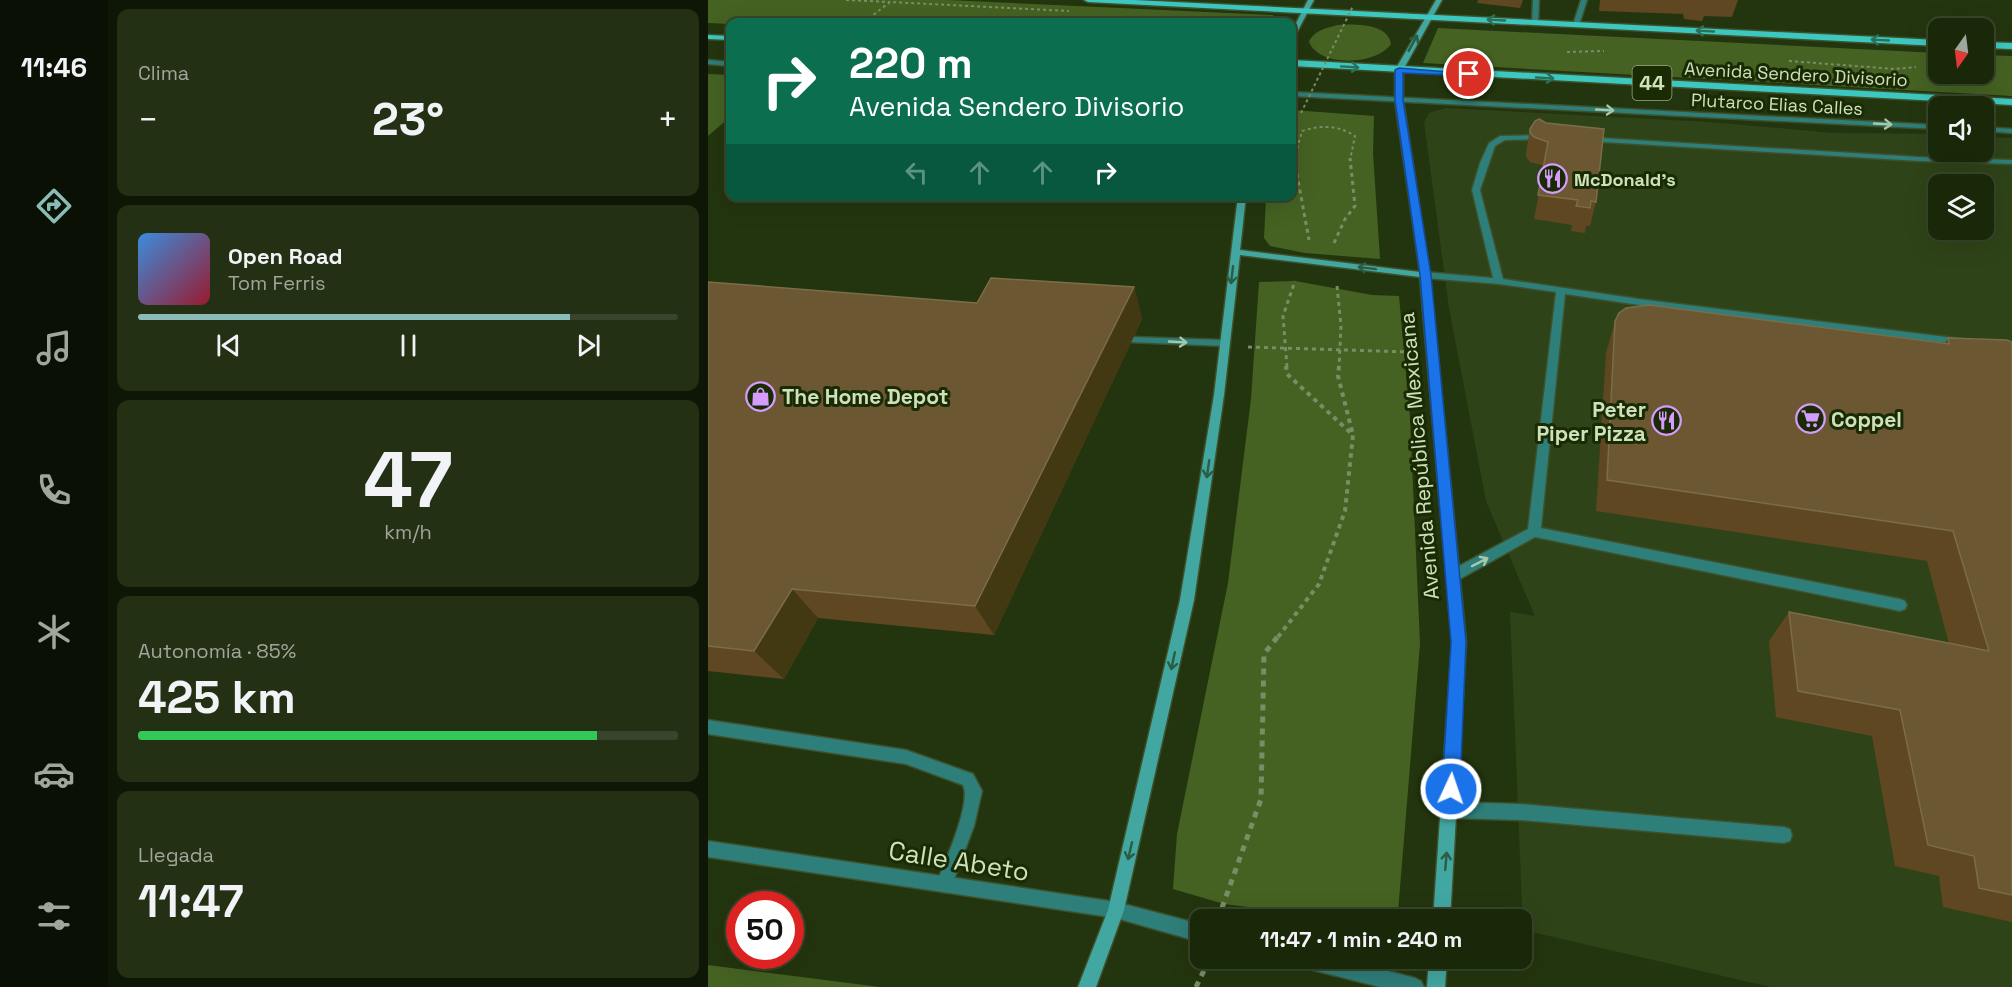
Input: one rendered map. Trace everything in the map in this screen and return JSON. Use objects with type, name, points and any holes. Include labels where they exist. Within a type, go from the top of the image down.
[{"type":"main road","points":[[1088,0],[1928,43]]},
{"type":"main road","points":[[1192,5],[1236,0]]},
{"type":"main road","points":[[1296,28],[1311,0]]},
{"type":"main road","name":"Avenida República Mexicana","points":[[1439,0],[1399,70],[1399,100],[1425,275],[1459,642],[1442,909]]},
{"type":"main road","points":[[708,36],[726,38]]},
{"type":"main road","points":[[1994,45],[2012,46]]},
{"type":"main road","name":"Avenida Sendero Divisorio","points":[[1296,63],[2012,102]]},
{"type":"main road","points":[[1087,987],[1116,910],[1187,600],[1224,343],[1241,201]]},
{"type":"main road","points":[[1235,252],[1425,275]]},
{"type":"main road","points":[[1436,987],[1437,969]]},
{"type":"street","points":[[1535,23],[1536,0]]},
{"type":"street","points":[[1576,25],[1584,0]]},
{"type":"street","points":[[708,63],[726,64]]},
{"type":"street","name":"Plutarco Elias Calles","points":[[1296,94],[1928,126]]},
{"type":"street","points":[[1994,129],[2012,130]]},
{"type":"street","points":[[1499,281],[1476,190],[1484,163],[1492,145],[1503,138],[1519,136],[1557,138]]},
{"type":"street","points":[[1579,139],[1919,159],[2012,162]]},
{"type":"street","points":[[1425,275],[1499,281],[1561,291],[1973,343]]},
{"type":"street","points":[[1534,532],[1561,291]]},
{"type":"street","points":[[1132,339],[1224,343]]},
{"type":"street","points":[[1453,576],[1534,532],[1900,605]]},
{"type":"street","points":[[708,727],[906,757],[968,779],[974,791],[966,826],[944,884]]},
{"type":"street","points":[[1450,810],[1520,812],[1784,835]]},
{"type":"street","name":"Calle Abeto","points":[[708,849],[1116,910],[1190,930]]},
{"type":"street","points":[[1344,969],[1414,987]]},
{"type":"path","points":[[846,0],[890,2]]},
{"type":"path","points":[[1301,113],[1353,6]]},
{"type":"path","points":[[1222,909],[1261,799],[1264,654],[1319,584],[1345,511],[1353,435],[1338,376],[1341,326],[1334,239],[1355,206],[1349,165],[1355,136],[1343,127],[1315,126],[1302,131],[1296,146]]},
{"type":"path","points":[[1296,180],[1311,236],[1283,316],[1287,374],[1353,435]]},
{"type":"path","points":[[1245,347],[1285,350],[1418,352]]},
{"type":"path","points":[[1196,987],[1205,969]]},
{"type":"shaded area","points":[[708,0],[948,0],[1273,15],[1274,18],[726,18],[726,24],[708,23]]},
{"type":"shaded area","points":[[1338,25],[1377,28],[1389,37],[1391,44],[1384,51],[1362,59],[1336,60],[1324,56],[1309,42],[1321,30]]},
{"type":"shaded area","points":[[1438,28],[1928,52],[1928,84],[1994,84],[1994,55],[2012,56],[2012,96],[1423,63]]},
{"type":"shaded area","points":[[708,74],[726,75],[726,120],[708,136]]},
{"type":"shaded area","points":[[1445,108],[1709,122],[1834,133],[1928,134],[1928,162],[1994,162],[1994,137],[2012,138],[2012,987],[1771,987],[1532,932],[1532,909],[1522,909],[1510,612],[1535,616],[1486,501],[1449,308],[1424,122],[1429,113]]},
{"type":"shaded area","points":[[1296,110],[1374,116],[1373,153],[1380,259],[1305,253],[1270,246],[1264,238],[1266,201],[1296,201]]},
{"type":"shaded area","points":[[1295,281],[1372,295],[1399,296],[1410,418],[1420,644],[1398,909],[1264,909],[1224,904],[1173,889],[1177,834],[1228,583],[1251,399],[1259,282]]},
{"type":"shaded area","points":[[708,965],[880,987],[708,987]]},
{"type":"building","points":[[1539,119],[1546,123],[1604,129],[1596,202],[1591,201],[1590,208],[1576,206],[1578,200],[1538,195],[1548,142],[1530,133],[1535,121]]},
{"type":"building","points":[[991,278],[1134,287],[975,606],[792,589],[754,651],[708,646],[708,282],[977,303]]},
{"type":"building","points":[[1649,305],[1949,344],[1948,338],[2012,342],[2012,895],[1979,888],[1974,856],[1928,845],[1900,710],[1798,691],[1789,612],[1989,651],[1953,531],[1607,480],[1615,321],[1619,313],[1626,308]]},
{"type":"place","name":"McDonald's","points":[[1553,179]]},
{"type":"place","name":"The Home Depot","points":[[761,396]]},
{"type":"place","name":"Coppel","points":[[1810,419]]},
{"type":"place","name":"Peter Piper Pizza","points":[[1667,421]]},
{"type":"route","points":[[1451,789],[1459,642],[1425,275],[1399,100],[1399,70],[1469,74]]}]
